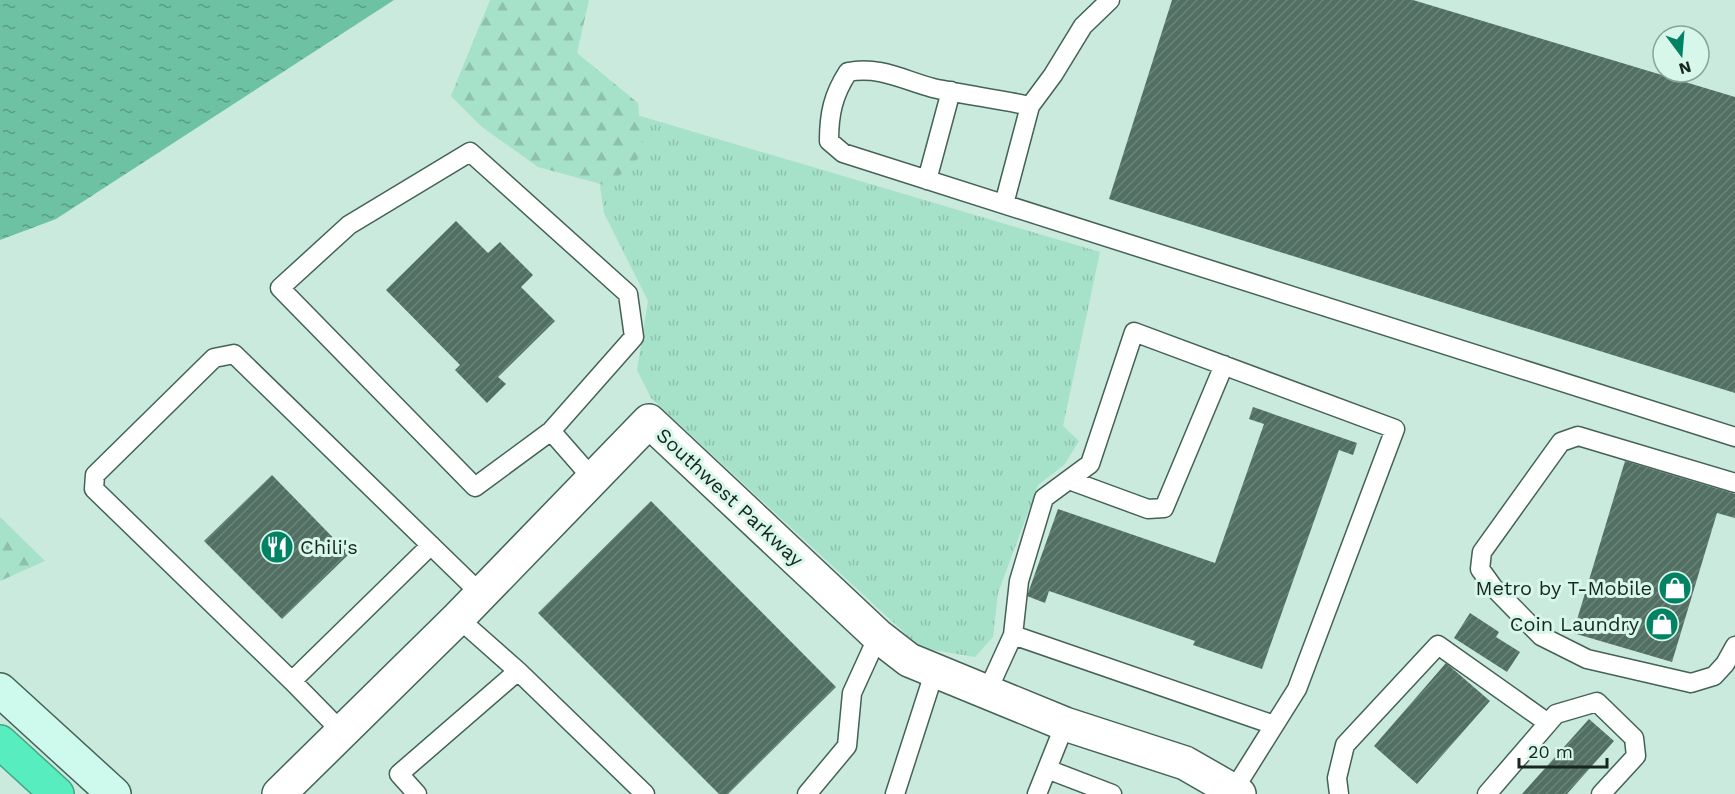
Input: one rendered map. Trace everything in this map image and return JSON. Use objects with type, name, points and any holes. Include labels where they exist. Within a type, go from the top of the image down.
[{"type":"highway","points":[[0,742],[57,794]]},
{"type":"main road","points":[[0,690],[114,794]]},
{"type":"street","name":"Southwest Parkway","points":[[279,794],[458,618],[649,421],[878,636],[909,660],[1065,723],[1185,763],[1236,792]]},
{"type":"lane","points":[[1004,204],[1030,106],[1053,75],[1083,26],[1110,0]]},
{"type":"lane","points":[[1030,106],[932,87],[893,73],[863,69],[848,72],[836,91],[829,115],[829,141],[843,153],[1735,437]]},
{"type":"lane","points":[[927,180],[951,90]]},
{"type":"lane","points":[[470,152],[627,294],[634,337],[551,431],[475,487],[280,288],[350,225],[470,152]]},
{"type":"lane","points":[[987,692],[1013,635],[1019,581],[1044,498],[1090,464],[1134,332],[1395,429],[1297,689],[1236,792]]},
{"type":"lane","points":[[342,732],[94,489],[95,475],[214,358],[234,354],[481,594]]},
{"type":"lane","points":[[1069,480],[1148,509],[1164,508],[1224,365]]},
{"type":"lane","points":[[551,431],[593,479]]},
{"type":"lane","points":[[1735,483],[1578,436],[1561,442],[1482,552],[1479,569],[1493,587],[1541,636],[1587,659],[1691,683],[1714,675],[1725,664],[1735,646]]},
{"type":"lane","points":[[292,681],[431,546]]},
{"type":"lane","points":[[458,618],[518,671],[645,794]]},
{"type":"lane","points":[[1013,635],[1274,725]]},
{"type":"lane","points":[[807,794],[847,746],[852,693],[878,636]]},
{"type":"lane","points":[[1339,794],[1336,778],[1345,745],[1438,645],[1548,723]]},
{"type":"lane","points":[[894,794],[935,670]]},
{"type":"lane","points":[[417,794],[399,774],[518,671]]},
{"type":"lane","points":[[1487,794],[1556,714],[1598,702],[1634,738],[1636,756],[1601,794]]},
{"type":"lane","points":[[1037,794],[1065,723]]},
{"type":"lane","points":[[1047,770],[1112,794]]},
{"type":"green space","points":[[490,0],[589,0],[577,53],[638,103],[643,154],[608,186],[538,167],[482,127],[451,96]]},
{"type":"green space","points":[[630,113],[1100,252],[1063,426],[1079,441],[1064,465],[1038,485],[998,593],[993,637],[975,657],[921,648],[651,398],[637,370],[648,301],[604,213],[598,172]]},
{"type":"green space","points":[[0,517],[45,561],[0,581]]},
{"type":"water","points":[[0,0],[394,0],[56,219],[0,240]]},
{"type":"building","points":[[1172,0],[1413,0],[1651,72],[1651,84],[1692,84],[1735,97],[1735,393],[1109,199]]},
{"type":"building","points":[[456,221],[488,253],[500,242],[533,275],[521,287],[555,321],[498,377],[506,384],[487,403],[455,370],[460,365],[386,290]]},
{"type":"building","points":[[1253,407],[1357,443],[1353,455],[1339,450],[1262,669],[1193,645],[1195,641],[1049,591],[1045,603],[1027,596],[1058,509],[1215,563],[1264,424],[1249,419]]},
{"type":"building","points":[[1625,461],[1735,494],[1735,518],[1717,513],[1672,662],[1573,633]]},
{"type":"building","name":"Chili's","points":[[272,475],[349,554],[282,619],[204,541]]},
{"type":"building","points":[[651,501],[836,687],[728,794],[719,794],[538,613]]},
{"type":"building","points":[[1470,613],[1499,632],[1496,637],[1520,652],[1507,672],[1454,638]]},
{"type":"building","points":[[1446,663],[1490,701],[1417,784],[1374,746]]},
{"type":"building","points":[[1589,719],[1614,741],[1567,794],[1522,794]]},
{"type":"place","name":"Chili's","points":[[277,547]]},
{"type":"place","name":"Metro by T-Mobile","points":[[1675,588]]},
{"type":"place","name":"Coin Laundry","points":[[1662,624]]}]
